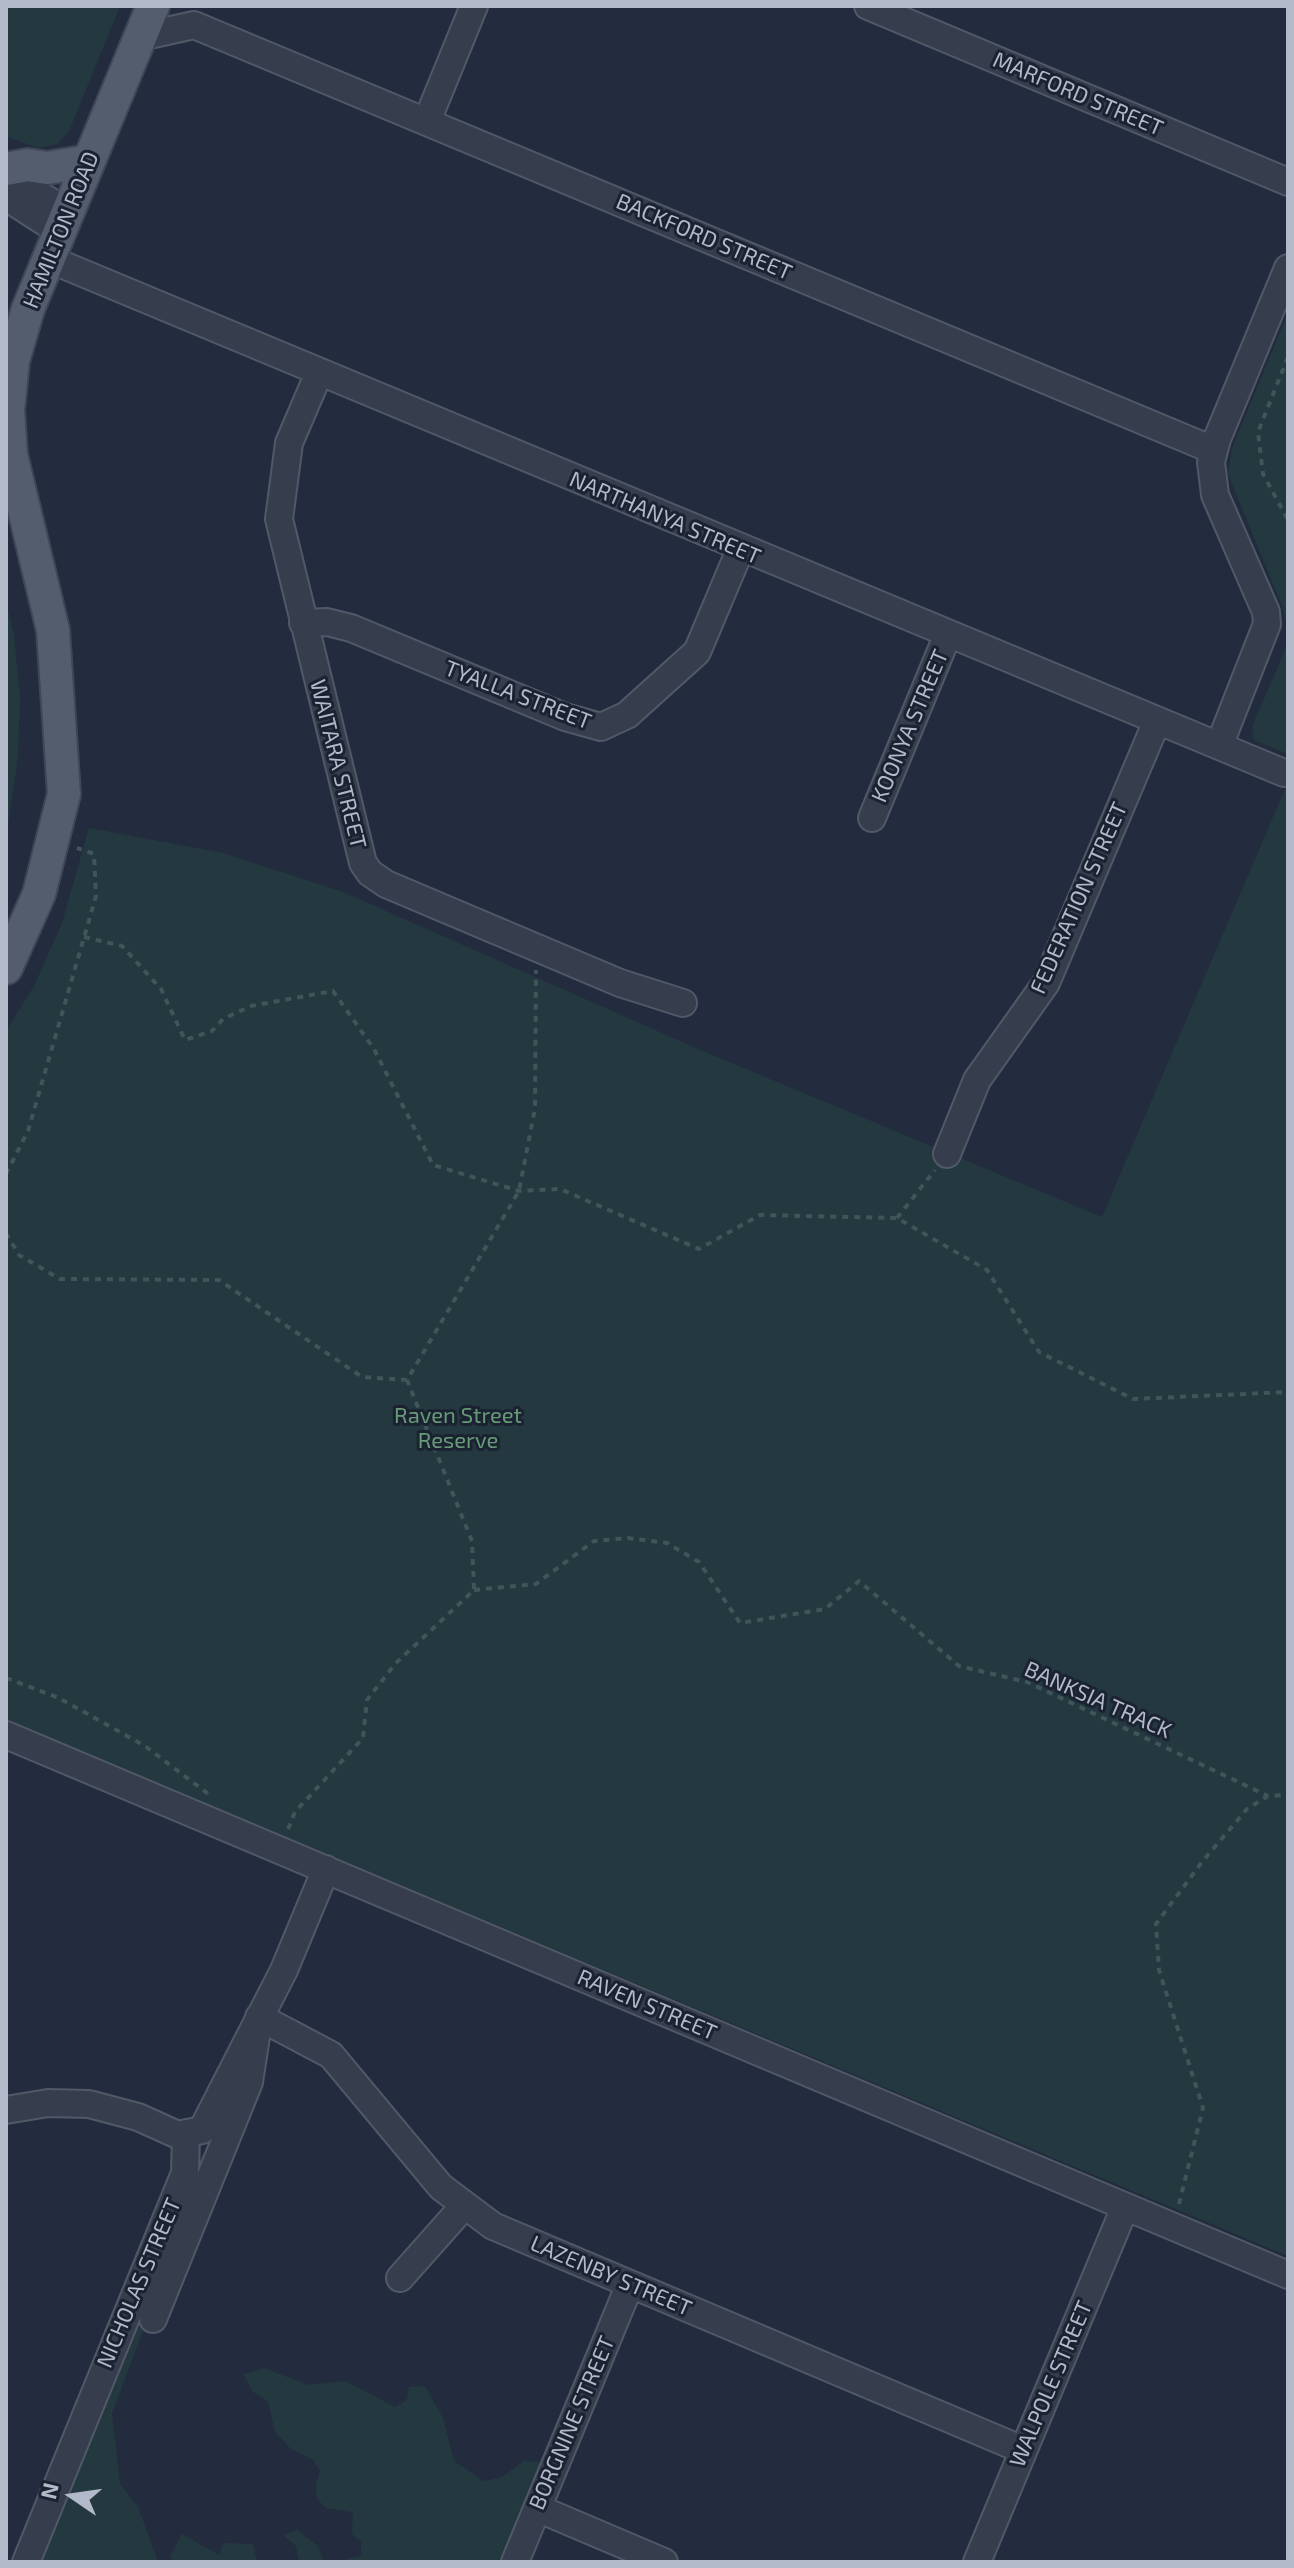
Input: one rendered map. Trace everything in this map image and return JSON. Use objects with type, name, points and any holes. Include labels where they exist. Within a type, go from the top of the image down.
[{"type":"main road","name":"HAMILTON ROAD","points":[[6,968],[27,927],[57,832],[64,794],[59,745],[59,682],[53,630],[15,477],[8,410],[19,336],[153,6]]},
{"type":"main road","points":[[6,171],[28,165],[47,168],[89,161]]},
{"type":"main road","name":"HAMILTON ROAD","points":[[6,928],[31,858],[59,745]]},
{"type":"street","points":[[427,121],[474,6]]},
{"type":"street","name":"MARFORD STREET","points":[[868,6],[1288,182]]},
{"type":"street","name":"BACKFORD STREET","points":[[140,37],[186,15],[427,121],[1213,450]]},
{"type":"street","points":[[6,171],[58,234]]},
{"type":"street","points":[[6,197],[58,234]]},
{"type":"street","name":"NARTHANYA STREET","points":[[58,234],[319,373],[1284,773]]},
{"type":"street","points":[[1219,746],[1267,624],[1266,612],[1215,495],[1211,473],[1213,450],[1288,268]]},
{"type":"street","name":"WAITARA STREET","points":[[319,373],[289,443],[280,528],[359,851],[370,873],[386,884],[620,983],[683,1003]]},
{"type":"street","name":"TYALLA STREET","points":[[303,623],[327,622],[351,628],[565,717],[601,727],[627,715],[697,652],[740,550]]},
{"type":"street","name":"KOONYA STREET","points":[[872,818],[948,634]]},
{"type":"street","name":"FEDERATION STREET","points":[[947,1154],[977,1080],[1046,983],[1157,721]]},
{"type":"street","name":"RAVEN STREET","points":[[6,1735],[1288,2275]]},
{"type":"street","name":"NICHOLAS STREET","points":[[26,2562],[180,2187],[187,2167],[186,2135],[202,2130],[209,2121],[231,2070],[284,1970],[326,1869]]},
{"type":"street","name":"NICHOLAS STREET","points":[[153,2319],[249,2082],[259,2017]]},
{"type":"street","name":"LAZENBY STREET","points":[[259,2017],[331,2055],[430,2175],[463,2207],[507,2233],[1023,2450]]},
{"type":"street","points":[[6,2110],[48,2103],[89,2104],[186,2135]]},
{"type":"street","points":[[400,2278],[463,2207]]},
{"type":"street","name":"WALPOLE STREET","points":[[977,2562],[1125,2207]]},
{"type":"street","name":"BORGNINE STREET","points":[[515,2562],[630,2284]]},
{"type":"street","points":[[537,2508],[664,2562]]},
{"type":"path","points":[[1288,357],[1258,432],[1263,474],[1288,520]]},
{"type":"path","points":[[6,1174],[28,1131],[96,896],[94,854],[77,848]]},
{"type":"path","points":[[84,937],[122,946],[161,989],[185,1040],[212,1031],[223,1019],[251,1006],[333,991],[374,1049],[433,1165],[519,1191],[560,1189],[699,1249],[760,1215],[897,1218],[987,1270],[1039,1352],[1133,1399],[1288,1392]]},
{"type":"path","points":[[407,1380],[519,1191],[535,1108],[536,946]]},
{"type":"path","points":[[897,1218],[947,1154]]},
{"type":"path","points":[[6,1233],[19,1255],[60,1279],[219,1280],[362,1377],[407,1380]]},
{"type":"path","points":[[279,1849],[295,1812],[363,1738],[367,1700],[395,1664],[474,1590],[472,1541],[407,1380]]},
{"type":"path","name":"BANKSIA TRACK","points":[[474,1590],[536,1584],[594,1541],[628,1538],[667,1543],[699,1562],[740,1623],[825,1609],[859,1581],[959,1666],[1027,1682],[1268,1796]]},
{"type":"path","points":[[6,1678],[59,1698],[145,1746],[218,1801]]},
{"type":"path","points":[[1171,2226],[1203,2108],[1159,1970],[1156,1924],[1202,1862],[1247,1809],[1268,1796],[1288,1795]]},
{"type":"green space","points":[[6,6],[120,6],[69,131],[57,144],[38,148],[6,136]]},
{"type":"green space","points":[[1288,313],[1288,629],[1283,608],[1228,474],[1232,448]]},
{"type":"green space","points":[[6,602],[14,635],[20,699],[18,757],[6,839]]},
{"type":"green space","points":[[1288,643],[1288,754],[1254,740],[1252,727]]},
{"type":"green space","name":"Raven Street Reserve","points":[[1288,782],[1288,2256],[6,1720],[6,1031],[34,986],[62,923],[89,828],[223,853],[343,892],[705,1052],[1102,1217]]},
{"type":"green space","points":[[208,2151],[210,2155],[112,2413],[120,2484],[138,2507],[158,2562],[36,2562],[202,2154]]},
{"type":"green space","points":[[264,2368],[308,2385],[345,2381],[395,2407],[407,2400],[409,2387],[425,2386],[443,2418],[454,2461],[484,2481],[502,2477],[524,2461],[541,2462],[503,2562],[347,2562],[346,2559],[361,2556],[361,2541],[352,2534],[353,2512],[326,2508],[317,2499],[316,2485],[320,2471],[313,2460],[290,2448],[275,2432],[268,2401],[253,2392],[244,2374]]},
{"type":"green space","points":[[297,2530],[318,2546],[324,2562],[299,2562],[296,2546],[283,2535]]},
{"type":"green space","points":[[182,2534],[219,2555],[224,2543],[253,2544],[257,2562],[173,2562],[170,2556]]}]
